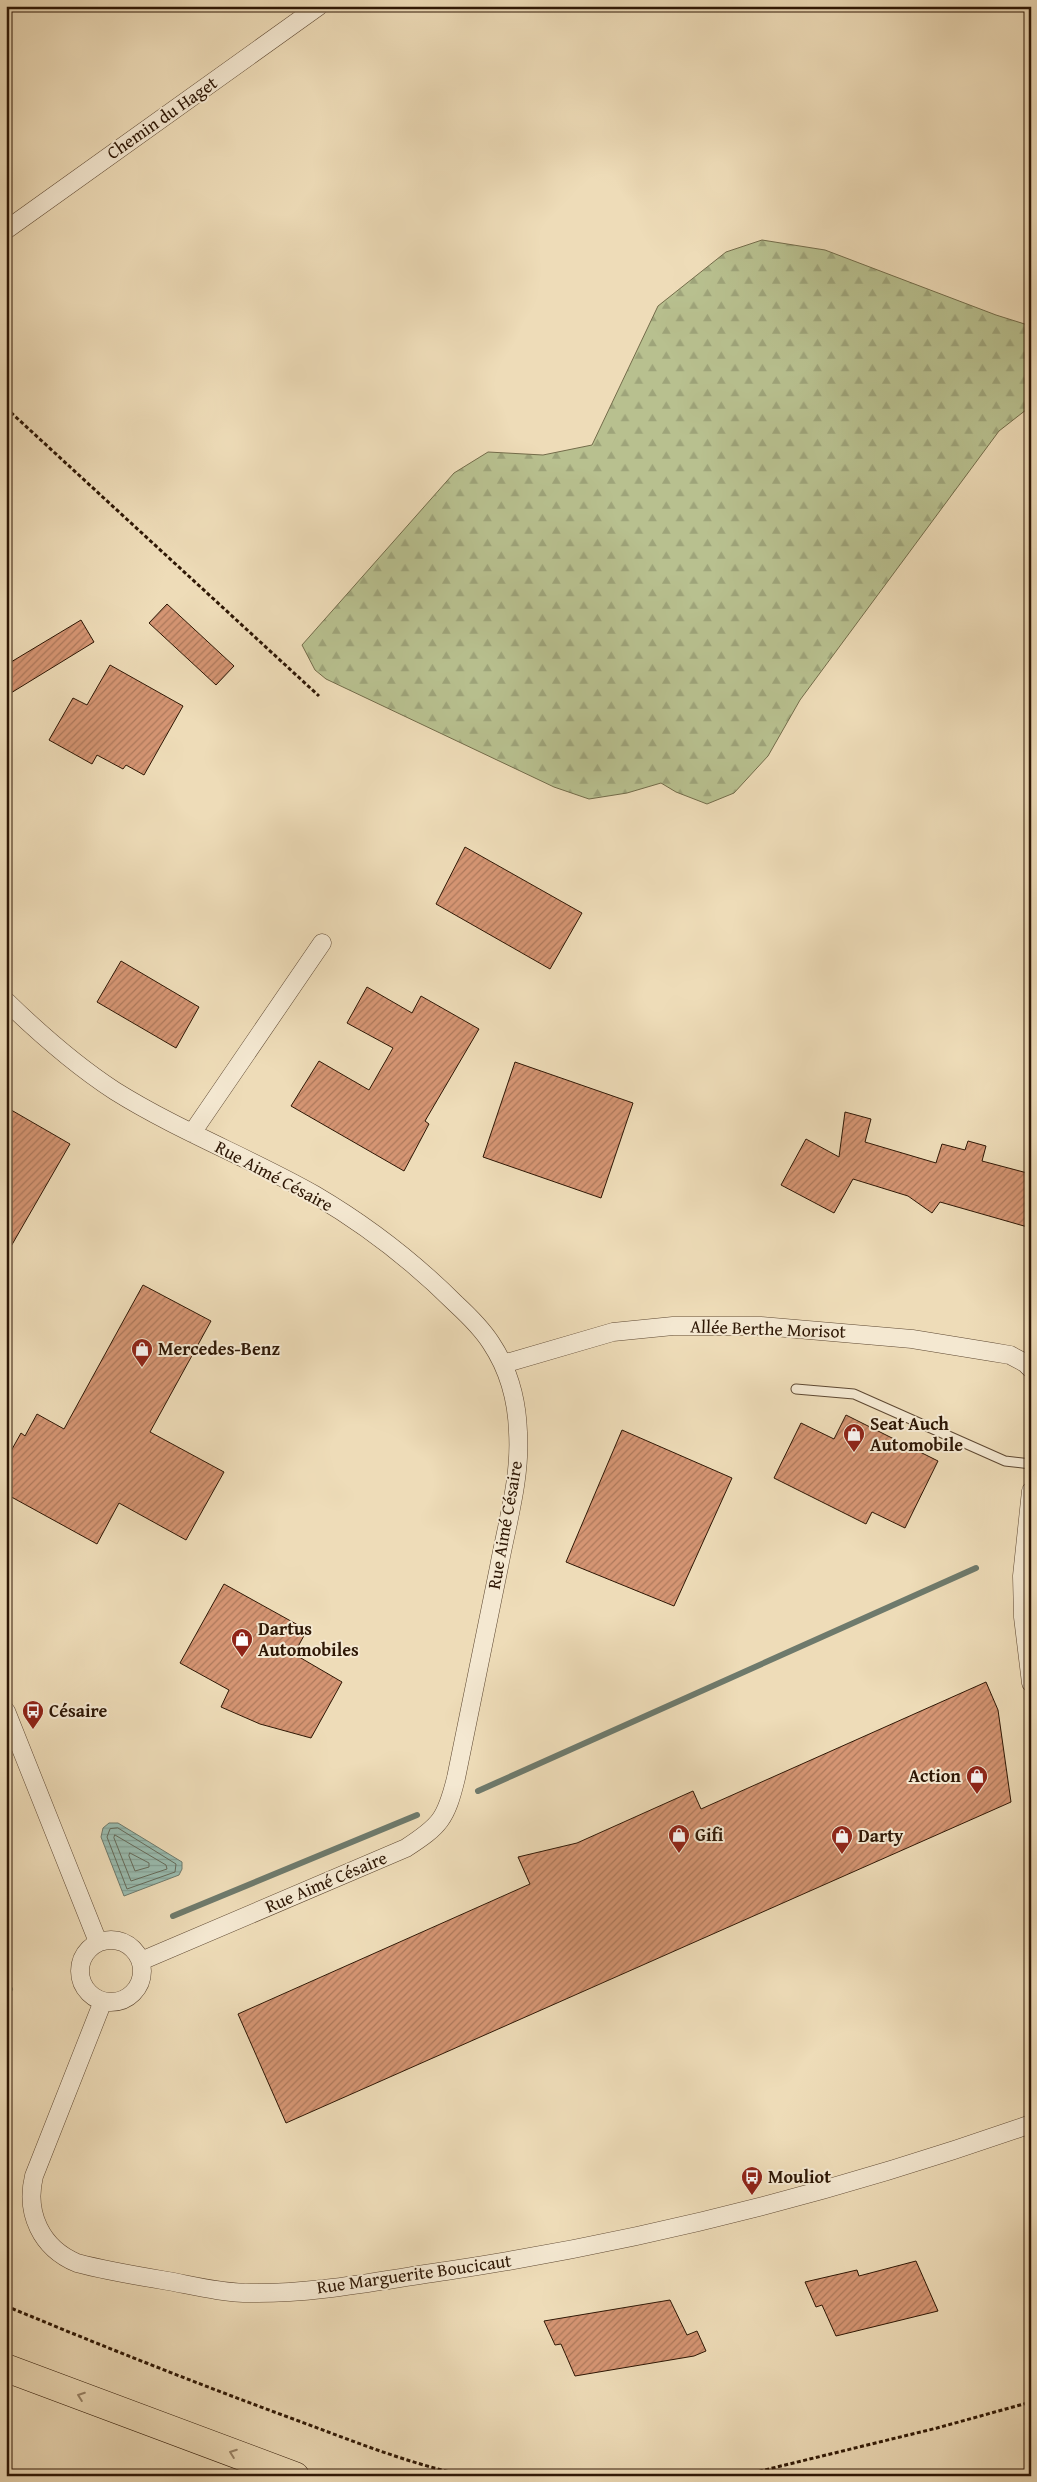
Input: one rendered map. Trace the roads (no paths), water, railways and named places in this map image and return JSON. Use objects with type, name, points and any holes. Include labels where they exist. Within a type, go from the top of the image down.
[{"type":"highway","points":[[6,2368],[295,2476]]},
{"type":"street","name":"Chemin du Haget","points":[[6,230],[319,6]]},
{"type":"street","points":[[192,1132],[322,943]]},
{"type":"street","name":"Rue Aimé Césaire","points":[[6,1001],[78,1066],[116,1091],[316,1196],[392,1247],[428,1276],[476,1324],[491,1343],[503,1364],[512,1388],[517,1410],[519,1434],[516,1480],[452,1797],[439,1823],[434,1830],[406,1848],[141,1961]]},
{"type":"street","name":"Allée Berthe Morisot","points":[[503,1364],[613,1332],[673,1326],[761,1326],[912,1339],[1010,1355],[1031,1369]]},
{"type":"street","points":[[1031,1491],[1022,1576],[1023,1617],[1031,1683]]},
{"type":"street","points":[[6,1711],[98,1942]]},
{"type":"street","points":[[115,1940],[124,1942],[131,1946],[141,1961],[141,1978],[134,1992],[125,1999],[114,2002],[103,2001],[91,1996],[83,1985],[79,1973],[87,1949],[98,1942],[115,1940]]},
{"type":"street","name":"Rue Marguerite Boucicaut","points":[[103,2001],[34,2176],[30,2200],[36,2223],[49,2245],[66,2258],[77,2263],[215,2290],[248,2293],[296,2291],[398,2278],[540,2255],[658,2231],[791,2199],[920,2162],[1031,2124]]},
{"type":"lane","points":[[796,1389],[854,1394],[1005,1462],[1031,1464]]},
{"type":"water","points":[[109,1823],[118,1823],[182,1862],[182,1869],[179,1875],[124,1896],[101,1837],[103,1828]]},
{"type":"waterway","points":[[1030,1329],[1031,1324]]},
{"type":"waterway","points":[[478,1791],[976,1568]]},
{"type":"waterway","points":[[173,1916],[417,1815]]},
{"type":"waterway","points":[[6,1991],[10,1989]]},
{"type":"place","name":"Mercedes-Benz","points":[[142,1368]]},
{"type":"place","name":"Seat Auch Automobile","points":[[854,1453]]},
{"type":"place","name":"Dartus Automobiles","points":[[242,1658]]},
{"type":"place","name":"Césaire","points":[[33,1730]]},
{"type":"place","name":"Action","points":[[977,1795]]},
{"type":"place","name":"Gifi","points":[[679,1854]]},
{"type":"place","name":"Darty","points":[[842,1855]]},
{"type":"place","name":"Mouliot","points":[[752,2196]]}]
